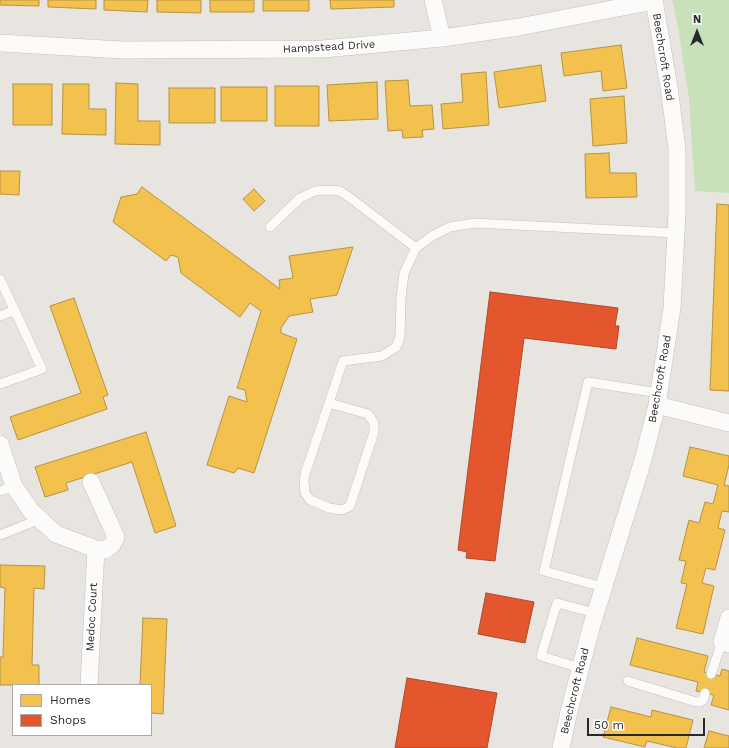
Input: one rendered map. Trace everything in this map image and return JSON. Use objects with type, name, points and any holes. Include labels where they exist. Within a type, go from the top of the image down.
[{"type":"street","points":[[433,0],[442,38]]},
{"type":"street","name":"Hampstead Drive","points":[[0,43],[122,50],[323,49],[442,38],[519,27],[654,0]]},
{"type":"street","name":"Beechcroft Road","points":[[561,748],[595,612],[643,460],[658,399],[672,308],[677,213],[677,150],[669,86],[654,0]]},
{"type":"street","points":[[658,399],[729,423]]},
{"type":"street","points":[[0,444],[7,488],[56,534],[96,549],[105,550],[112,545],[116,537],[92,482]]},
{"type":"street","name":"Medoc Court","points":[[89,684],[96,549]]},
{"type":"street","points":[[726,643],[729,618]]},
{"type":"lane","points":[[270,227],[300,198],[315,191],[340,191],[416,248]]},
{"type":"lane","points":[[329,403],[368,414],[374,424],[374,432],[350,506],[342,510],[329,508],[310,500],[305,493],[305,474],[343,361],[382,356],[396,347],[400,338],[401,298],[404,273],[416,248],[432,236],[450,227],[475,223],[676,233]]},
{"type":"lane","points":[[0,279],[42,369],[0,384]]},
{"type":"lane","points":[[0,316],[14,310]]},
{"type":"lane","points":[[603,587],[544,571],[588,382],[658,399]]},
{"type":"lane","points":[[0,536],[40,520]]},
{"type":"lane","points":[[580,668],[541,656],[557,603],[595,612]]},
{"type":"lane","points":[[711,674],[726,643]]},
{"type":"lane","points":[[628,681],[696,702],[703,700],[705,693]]},
{"type":"green space","points":[[672,0],[729,0],[729,193],[695,191],[689,99],[678,27]]},
{"type":"building: Homes","points":[[0,0],[39,0],[39,6],[0,5]]},
{"type":"building: Homes","points":[[48,0],[96,0],[96,9],[48,7]]},
{"type":"building: Homes","points":[[104,0],[148,0],[147,12],[104,10]]},
{"type":"building: Homes","points":[[157,0],[201,0],[201,13],[157,12]]},
{"type":"building: Homes","points":[[210,0],[254,0],[254,12],[210,12]]},
{"type":"building: Homes","points":[[263,0],[309,0],[309,11],[263,11]]},
{"type":"building: Homes","points":[[330,0],[394,0],[394,7],[331,9]]},
{"type":"building: Homes","points":[[621,45],[627,88],[603,91],[601,71],[564,76],[561,53]]},
{"type":"building: Homes","points":[[541,65],[546,101],[499,108],[494,72]]},
{"type":"building: Homes","points":[[486,72],[489,125],[443,129],[441,104],[463,102],[461,74]]},
{"type":"building: Homes","points":[[408,80],[410,106],[432,105],[434,129],[422,130],[423,137],[403,138],[402,130],[388,131],[385,81]]},
{"type":"building: Homes","points":[[377,82],[378,119],[329,121],[327,85]]},
{"type":"building: Homes","points":[[116,83],[138,84],[138,121],[160,121],[160,145],[115,144]]},
{"type":"building: Homes","points":[[13,84],[52,84],[52,125],[13,125]]},
{"type":"building: Homes","points":[[63,84],[89,84],[89,109],[106,109],[106,135],[62,134]]},
{"type":"building: Homes","points":[[275,86],[319,86],[319,126],[275,126]]},
{"type":"building: Homes","points":[[221,87],[267,87],[267,121],[221,121]]},
{"type":"building: Homes","points":[[169,88],[215,88],[215,123],[169,123]]},
{"type":"building: Homes","points":[[624,96],[627,143],[593,146],[590,99]]},
{"type":"building: Homes","points":[[609,153],[610,173],[636,173],[637,197],[586,198],[585,154]]},
{"type":"building: Homes","points":[[0,171],[20,171],[19,195],[0,194]]},
{"type":"building: Homes","points":[[142,187],[280,289],[279,280],[293,278],[289,256],[353,247],[337,295],[310,299],[313,312],[289,316],[281,328],[281,333],[297,339],[254,473],[238,468],[234,473],[207,465],[229,396],[247,402],[245,390],[237,388],[261,311],[250,303],[240,317],[181,273],[178,257],[171,255],[166,261],[113,222],[121,197],[137,194]]},
{"type":"building: Homes","points":[[254,189],[265,201],[254,211],[243,199]]},
{"type":"building: Homes","points":[[717,204],[729,205],[729,391],[710,390]]},
{"type":"building: Homes","points":[[74,298],[108,395],[103,397],[107,409],[18,440],[10,417],[81,393],[50,306]]},
{"type":"building: Homes","points":[[146,432],[176,526],[155,533],[132,462],[66,483],[68,490],[45,497],[35,467]]},
{"type":"building: Homes","points":[[690,447],[729,456],[729,465],[724,485],[729,486],[729,512],[722,511],[718,528],[725,530],[715,570],[706,568],[702,583],[714,586],[703,634],[676,628],[687,584],[681,583],[686,561],[679,560],[689,520],[699,523],[705,502],[713,504],[718,485],[683,476]]},
{"type":"building: Homes","points":[[0,565],[45,566],[44,589],[34,588],[32,665],[39,665],[39,684],[0,685],[0,657],[3,657],[5,588],[0,587]]},
{"type":"building: Homes","points":[[143,618],[167,619],[163,714],[152,713],[152,684],[140,684]]},
{"type":"building: Homes","points":[[637,638],[708,656],[704,672],[720,676],[722,669],[729,671],[729,710],[711,705],[714,695],[696,691],[698,682],[630,665]]},
{"type":"building: Homes","points":[[611,707],[651,717],[652,710],[693,720],[686,748],[677,748],[647,741],[645,747],[603,737]]},
{"type":"building: Homes","points":[[709,731],[729,736],[729,748],[704,748]]},
{"type":"building: Shops","points":[[490,292],[618,308],[615,326],[619,326],[616,349],[524,338],[495,561],[466,558],[467,552],[458,550]]},
{"type":"building: Shops","points":[[486,593],[534,602],[525,643],[478,634]]},
{"type":"building: Shops","points":[[407,678],[497,693],[487,748],[395,748]]}]
